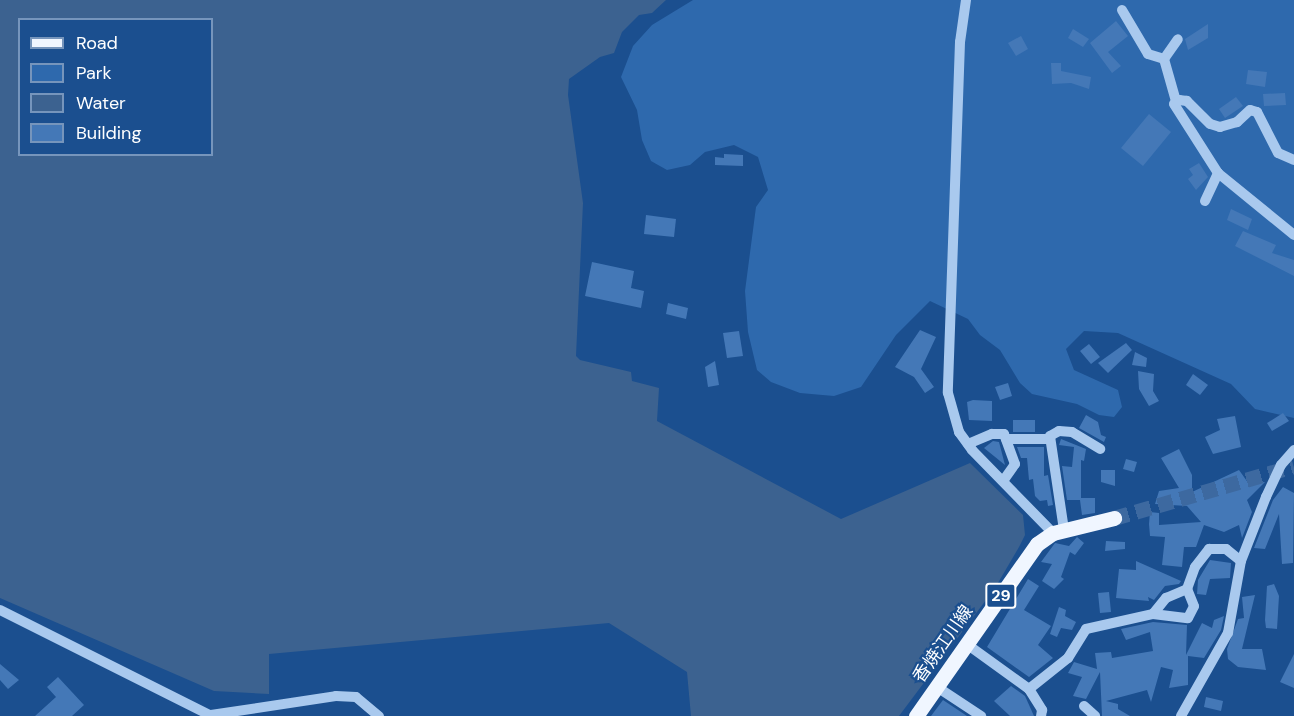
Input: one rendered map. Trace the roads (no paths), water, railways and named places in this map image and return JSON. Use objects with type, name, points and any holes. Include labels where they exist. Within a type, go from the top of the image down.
[{"type":"main road","name":"香焼江川線","points":[[916,716],[968,645],[1033,549],[1058,531],[1114,518]]},
{"type":"street","points":[[966,0],[960,42],[947,380],[960,432],[968,444],[1003,481],[1058,531]]},
{"type":"street","points":[[1122,10],[1148,54],[1164,59]]},
{"type":"street","points":[[1164,59],[1178,39]]},
{"type":"street","points":[[1164,59],[1176,101],[1174,109],[1218,173],[1294,235]]},
{"type":"street","points":[[1176,101],[1187,101],[1210,124],[1220,127],[1237,122],[1250,110],[1257,111],[1278,153],[1294,160]]},
{"type":"street","points":[[1205,201],[1218,173]]},
{"type":"street","points":[[1058,531],[1050,439],[1052,433],[1072,432],[1100,448]]},
{"type":"street","points":[[968,444],[992,434],[1004,434],[1015,465],[1003,481]]},
{"type":"street","points":[[1006,439],[1050,439]]},
{"type":"street","points":[[1181,716],[1228,633],[1241,561],[1281,465],[1294,450]]},
{"type":"street","points":[[1029,689],[1068,658],[1086,629],[1153,614],[1188,618],[1194,606],[1187,589],[1195,567],[1209,549],[1226,549],[1241,561]]},
{"type":"street","points":[[1153,614],[1166,598],[1187,589]]},
{"type":"street","points":[[0,610],[211,715],[336,696],[356,698],[379,716]]},
{"type":"street","points":[[968,645],[1029,689],[1042,710],[1041,716]]},
{"type":"street","points":[[937,687],[981,716]]},
{"type":"street","points":[[1084,706],[1095,716]]},
{"type":"water","points":[[0,0],[666,0],[652,13],[639,15],[622,32],[614,53],[600,57],[569,79],[568,95],[583,203],[576,356],[580,360],[631,372],[632,381],[659,388],[657,421],[841,519],[970,463],[1023,515],[1025,535],[995,588],[899,716],[691,716],[687,672],[609,623],[269,654],[269,694],[214,691],[0,598]]},
{"type":"tunnel","points":[[1114,518],[1294,466]]}]
